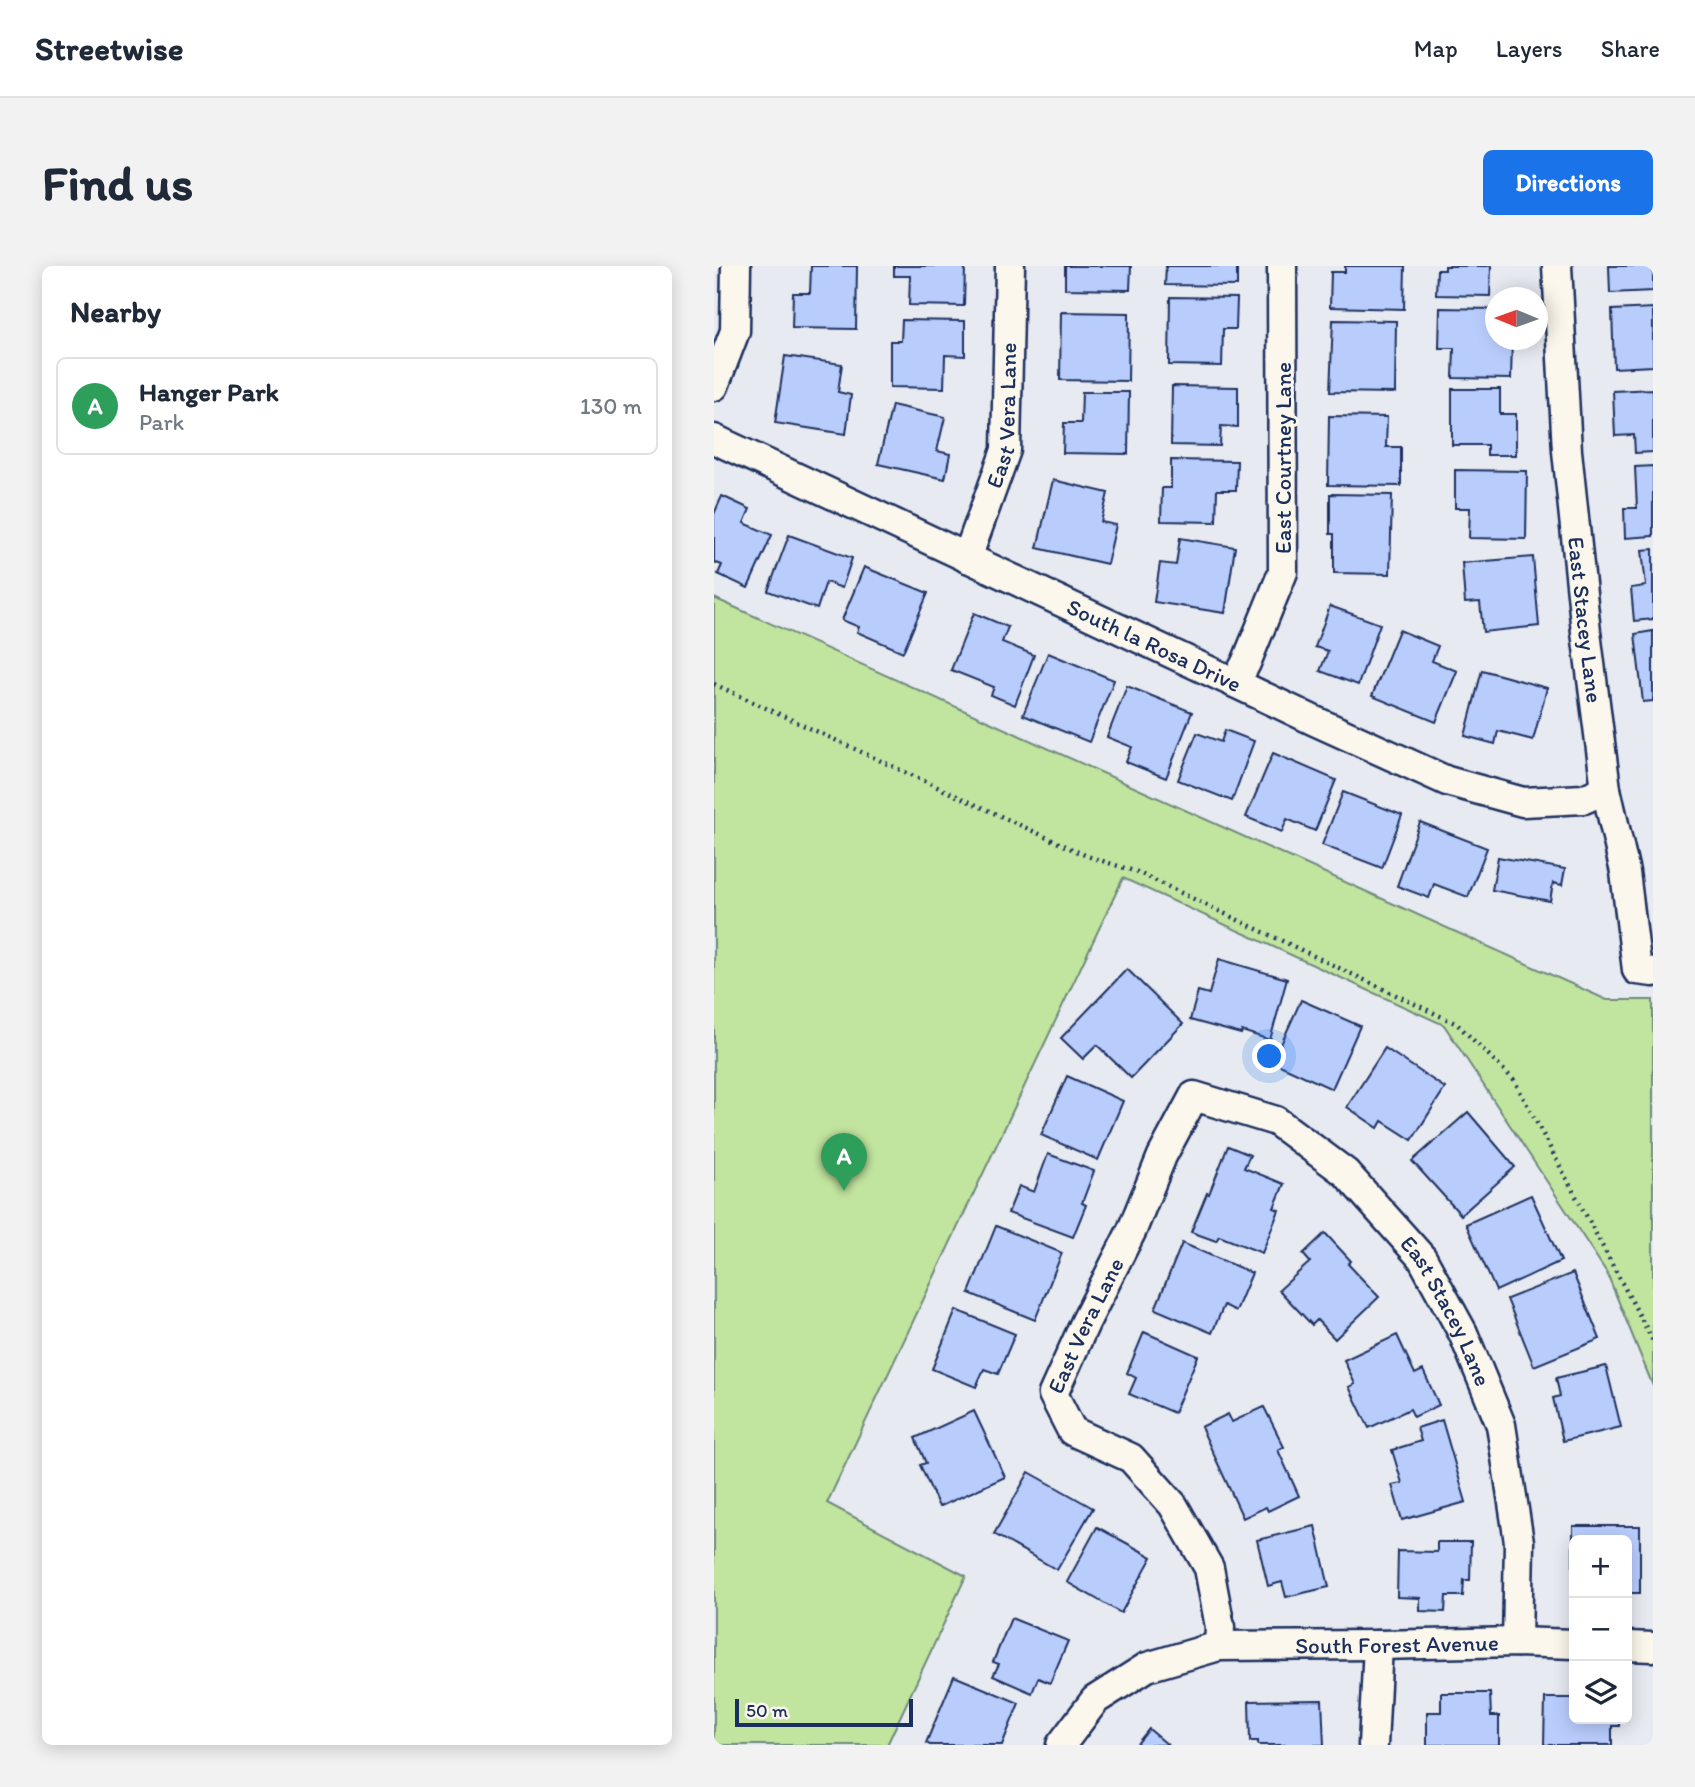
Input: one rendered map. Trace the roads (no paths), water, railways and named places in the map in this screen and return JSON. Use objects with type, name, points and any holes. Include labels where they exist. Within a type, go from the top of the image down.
[{"type":"street","points":[[714,386],[735,331],[736,266]]},
{"type":"street","name":"East Vera Lane","points":[[967,558],[1006,450],[1010,266]]},
{"type":"street","name":"East Courtney Lane","points":[[1236,683],[1283,572],[1282,266]]},
{"type":"street","name":"East Stacey Lane","points":[[1558,266],[1567,452],[1586,632],[1606,789],[1645,971]]},
{"type":"street","name":"South la Rosa Drive","points":[[714,439],[1447,781],[1523,802],[1584,799],[1606,789]]},
{"type":"street","name":"East Vera Lane","points":[[1194,1097],[1162,1156],[1132,1230],[1052,1394],[1072,1431],[1131,1458],[1173,1505],[1209,1568],[1220,1627],[1219,1646]]},
{"type":"street","name":"East Stacey Lane","points":[[1194,1097],[1276,1121],[1346,1173],[1422,1258],[1463,1333],[1501,1425],[1519,1542],[1517,1642]]},
{"type":"street","name":"South Forest Avenue","points":[[1219,1646],[1517,1642],[1569,1644]]},
{"type":"street","points":[[1373,1745],[1378,1645]]},
{"type":"street","points":[[1062,1745],[1095,1700],[1147,1667],[1219,1646]]},
{"type":"street","points":[[1632,1646],[1653,1647]]},
{"type":"place","name":"Hanger Park","points":[[844,1191]]}]
